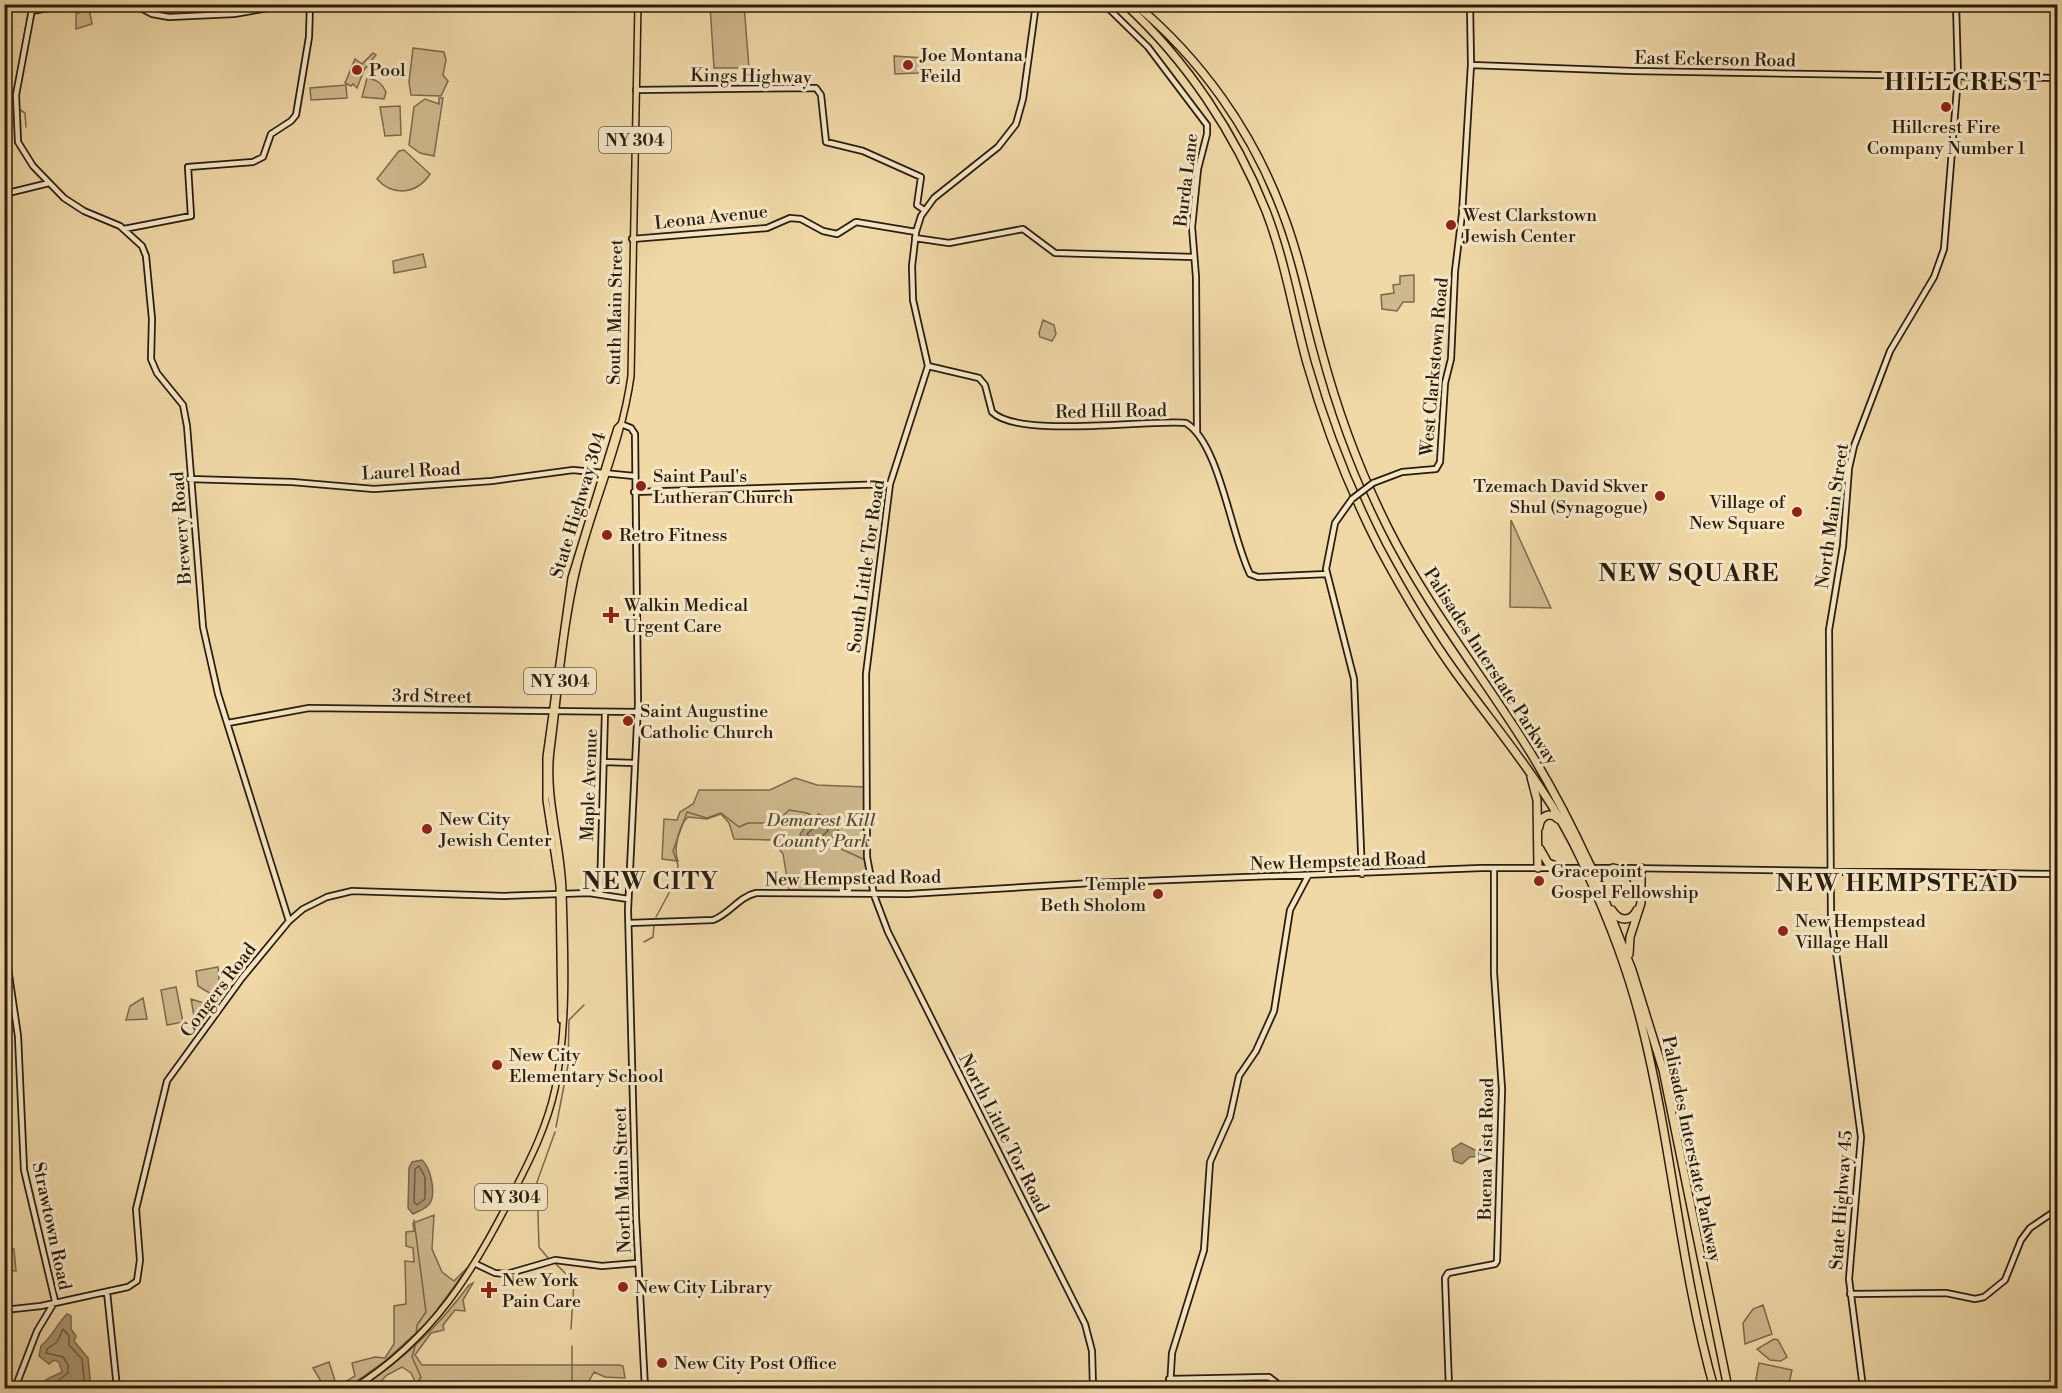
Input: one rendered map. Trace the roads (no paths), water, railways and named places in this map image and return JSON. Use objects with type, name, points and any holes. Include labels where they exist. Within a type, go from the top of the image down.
[{"type":"highway","name":"Palisades Interstate Parkway","points":[[1125,4],[1159,39],[1189,75],[1239,153],[1276,240],[1317,394],[1360,506],[1392,571],[1429,633],[1546,795],[1585,861]]},
{"type":"highway","name":"Palisades Interstate Parkway","points":[[1135,4],[1166,33],[1203,74],[1231,112],[1259,159],[1292,239],[1322,355],[1341,416],[1380,512],[1434,610],[1537,763],[1593,877],[1637,985],[1672,1109],[1713,1325],[1728,1389]]},
{"type":"highway","points":[[1514,749],[1530,775],[1535,790],[1539,868]]},
{"type":"highway","points":[[1539,868],[1540,823],[1549,814],[1558,818],[1574,843]]},
{"type":"highway","points":[[1540,849],[1548,863],[1561,868]]},
{"type":"highway","points":[[1612,868],[1631,873],[1639,889]]},
{"type":"highway","points":[[1593,877],[1613,912],[1622,919],[1629,918],[1636,913],[1640,868]]},
{"type":"highway","points":[[1637,985],[1628,946],[1641,905],[1640,868]]},
{"type":"highway","name":"Palisades Interstate Parkway","points":[[1593,877],[1618,947],[1643,1031],[1697,1314],[1714,1389]]},
{"type":"main road","name":"South Main Street","points":[[621,424],[633,356],[632,239],[638,4]]},
{"type":"main road","name":"State Highway 304","points":[[354,1389],[417,1339],[452,1299],[476,1264],[542,1134],[554,1097],[564,1014],[562,894],[549,788],[554,711],[570,582],[621,424]]},
{"type":"street","points":[[4,194],[49,183],[23,151],[16,128],[17,92],[33,8],[69,4]]},
{"type":"street","points":[[133,4],[152,14],[169,17],[232,14],[292,4]]},
{"type":"street","points":[[124,229],[191,216],[189,167],[254,161],[263,157],[270,135],[296,115],[309,38],[309,4]]},
{"type":"street","name":"South Little Tor Road","points":[[874,895],[867,857],[866,661],[890,484],[927,366],[913,300],[912,266],[915,235],[924,210],[946,186],[1004,141],[1016,124],[1023,99],[1036,4]]},
{"type":"street","name":"Burda Lane","points":[[1104,4],[1148,47],[1207,125],[1193,207],[1197,433]]},
{"type":"street","name":"West Clarkstown Road","points":[[1362,874],[1354,679],[1327,574],[1334,527],[1339,514],[1352,499],[1373,483],[1402,472],[1435,469],[1440,464],[1445,383],[1451,359],[1471,65],[1470,4]]},
{"type":"street","name":"North Main Street","points":[[1830,871],[1829,630],[1843,546],[1849,468],[1854,446],[1890,351],[1934,277],[1942,256],[1959,76],[1956,4]]},
{"type":"street","name":"East Eckerson Road","points":[[1471,65],[1633,71],[2058,78]]},
{"type":"street","name":"Kings Highway","points":[[636,90],[815,88],[821,95],[827,142],[855,148],[921,177],[917,206],[924,210]]},
{"type":"street","name":"Brewery Road","points":[[49,183],[77,208],[124,229],[142,246],[146,256],[153,323],[151,359],[157,373],[183,405],[187,426],[189,479],[202,620],[214,680],[289,921]]},
{"type":"street","name":"Leona Avenue","points":[[632,239],[766,228],[790,218],[801,219],[823,231],[837,234],[856,222],[915,235]]},
{"type":"street","points":[[915,235],[949,243],[1023,229],[1055,253],[1194,257]]},
{"type":"street","name":"Red Hill Road","points":[[927,366],[979,378],[986,385],[992,412],[1008,421],[1084,426],[1181,422],[1191,426],[1197,433]]},
{"type":"street","points":[[621,424],[634,432],[638,712],[628,899]]},
{"type":"street","points":[[1197,433],[1209,449],[1230,520],[1250,574],[1258,577],[1327,574]]},
{"type":"street","name":"Laurel Road","points":[[189,479],[292,482],[374,489],[492,481],[569,471],[634,476]]},
{"type":"street","points":[[634,492],[890,484]]},
{"type":"street","name":"3rd Street","points":[[228,723],[309,708],[638,712]]},
{"type":"street","name":"Maple Avenue","points":[[600,894],[605,712]]},
{"type":"street","points":[[604,762],[635,762]]},
{"type":"street","name":"New Hempstead Road","points":[[628,924],[713,920],[722,916],[743,898],[756,893],[874,895],[1092,883],[1494,868],[2058,874]]},
{"type":"street","name":"Buena Vista Road","points":[[1449,1389],[1445,1278],[1448,1273],[1464,1272],[1482,1265],[1495,1264],[1497,1261],[1502,1089],[1494,973],[1494,868]]},
{"type":"street","name":"State Highway 45","points":[[1830,871],[1834,946],[1861,1137],[1849,1259],[1850,1294],[1863,1389]]},
{"type":"street","points":[[1170,1389],[1172,1353],[1204,1250],[1206,1186],[1210,1162],[1232,1110],[1239,1077],[1256,1051],[1274,1011],[1290,910],[1308,876]]},
{"type":"street","name":"Congers Road","points":[[4,1310],[54,1304],[107,1292],[132,1285],[138,1278],[140,1260],[136,1209],[169,1078],[247,972],[289,921],[319,900],[352,891],[504,896],[600,894],[628,899]]},
{"type":"street","name":"North Little Tor Road","points":[[874,895],[888,932],[1085,1324],[1092,1351],[1093,1389]]},
{"type":"street","name":"North Main Street","points":[[628,899],[638,1263],[645,1389]]},
{"type":"street","name":"Strawtown Road","points":[[4,904],[8,968],[18,1036],[24,1170],[54,1304]]},
{"type":"street","points":[[1850,1294],[1946,1293],[1971,1298],[1984,1297],[2005,1280],[2021,1240],[2030,1228],[2058,1209]]},
{"type":"street","points":[[476,1264],[495,1273],[507,1274],[555,1260],[602,1266],[638,1263]]},
{"type":"street","points":[[107,1292],[117,1389]]},
{"type":"street","points":[[15,1389],[35,1334],[54,1304]]},
{"type":"street","points":[[1169,1379],[1269,1377],[1283,1389]]},
{"type":"water","points":[[819,814],[837,827],[841,836],[838,841],[831,837],[818,848],[811,849],[807,847],[800,834],[810,820]]},
{"type":"water","points":[[1461,1143],[1479,1152],[1481,1156],[1470,1157],[1462,1164],[1454,1161],[1452,1149]]},
{"type":"water","points":[[422,1160],[430,1174],[432,1199],[427,1207],[413,1214],[408,1208],[409,1168],[412,1162]]},
{"type":"water","points":[[67,1314],[71,1316],[71,1329],[76,1336],[74,1341],[88,1358],[91,1388],[39,1388],[47,1379],[62,1372],[59,1362],[54,1360],[49,1364],[39,1356],[41,1346]]},
{"type":"waterway","points":[[17,108],[25,113],[26,127]]},
{"type":"waterway","points":[[656,917],[676,880],[678,865],[673,851],[687,812],[707,818],[721,813],[739,827],[748,823],[776,823],[789,810],[807,813],[815,818]]},
{"type":"waterway","points":[[836,840],[837,847],[863,859]]},
{"type":"waterway","points":[[644,942],[653,937],[654,925]]},
{"type":"waterway","points":[[556,1127],[568,1065],[569,1020],[584,1005]]},
{"type":"waterway","points":[[548,1258],[539,1247],[537,1182],[555,1132]]},
{"type":"waterway","points":[[414,1220],[426,1312],[417,1325],[416,1335]]},
{"type":"waterway","points":[[555,1263],[574,1282],[571,1329]]},
{"type":"waterway","points":[[414,1388],[421,1377],[412,1357],[417,1339]]},
{"type":"waterway","points":[[572,1346],[572,1388]]},
{"type":"place","name":"Joe Montana Feild","points":[[908,65]]},
{"type":"place","name":"Pool","points":[[357,70]]},
{"type":"place","name":"Hillcrest Fire Company Number 1","points":[[1946,107]]},
{"type":"place","name":"West Clarkstown Jewish Center","points":[[1451,225]]},
{"type":"place","name":"Saint Paul's Lutheran Church","points":[[641,486]]},
{"type":"place","name":"Tzemach David Skver Shul (Synagogue)","points":[[1660,496]]},
{"type":"place","name":"Village of New Square","points":[[1797,512]]},
{"type":"place","name":"Retro Fitness","points":[[607,535]]},
{"type":"place","name":"Walkin Medical Urgent Care","points":[[611,615]]},
{"type":"place","name":"Saint Augustine Catholic Church","points":[[628,721]]},
{"type":"place","name":"New City Jewish Center","points":[[427,829]]},
{"type":"place","name":"Gracepoint Gospel Fellowship","points":[[1539,881]]},
{"type":"place","name":"Temple Beth Sholom","points":[[1158,894]]},
{"type":"place","name":"New Hempstead Village Hall","points":[[1783,931]]},
{"type":"place","name":"New City Elementary School","points":[[497,1065]]},
{"type":"place","name":"New City Library","points":[[623,1287]]},
{"type":"place","name":"New York Pain Care","points":[[489,1290]]},
{"type":"place","name":"New City Post Office","points":[[662,1363]]},
{"type":"district","name":"HILLCREST","points":[[1963,82]]},
{"type":"district","name":"NEW SQUARE","points":[[1689,573]]},
{"type":"district","name":"NEW CITY","points":[[651,881]]},
{"type":"district","name":"NEW HEMPSTEAD","points":[[1897,883]]},
{"type":"park label","name":"Demarest Kill County Park","points":[[821,830]]}]
